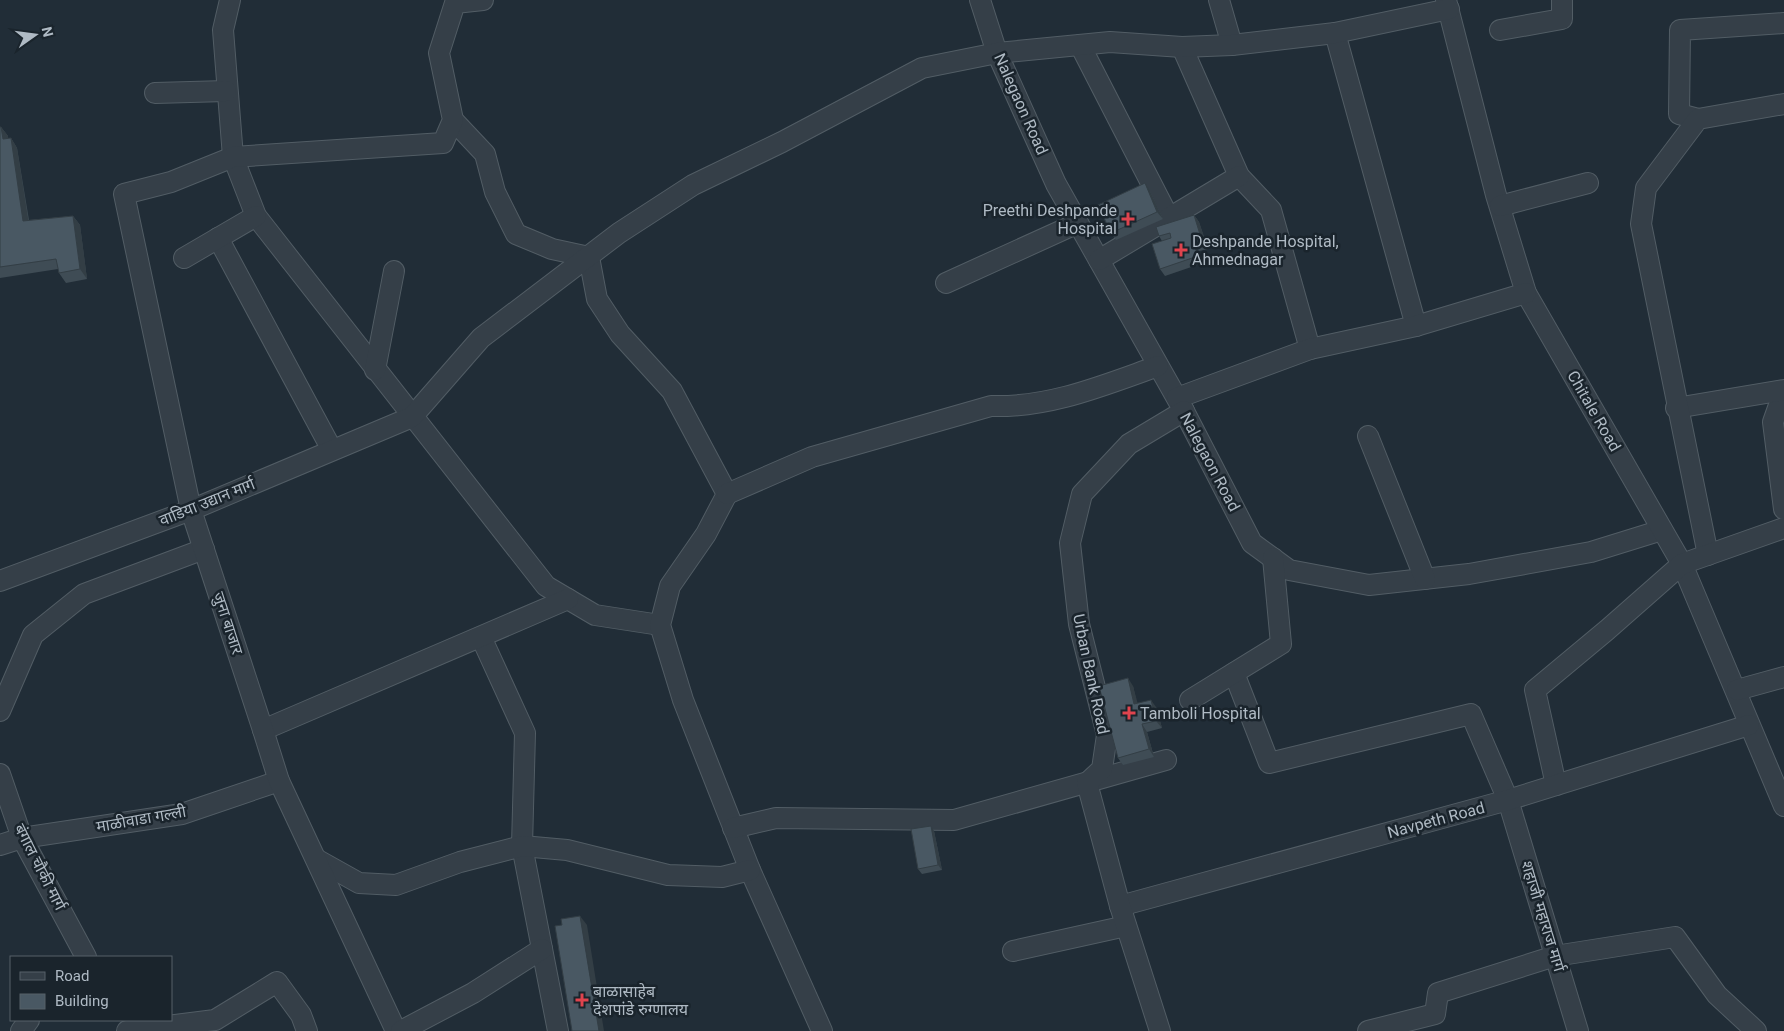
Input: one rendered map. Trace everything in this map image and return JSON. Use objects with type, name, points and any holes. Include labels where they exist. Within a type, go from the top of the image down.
[{"type":"street","points":[[230,0],[223,30],[226,91],[233,157],[256,216],[546,586],[595,615],[660,626]]},
{"type":"street","points":[[483,0],[454,2],[439,53],[453,120],[485,154],[495,192],[516,234],[552,249],[589,257]]},
{"type":"street","name":"Nalegaon Road","points":[[980,0],[997,53],[1056,184],[1180,405],[1252,543],[1289,570],[1369,585],[1469,574],[1591,552],[1662,530]]},
{"type":"street","points":[[1219,0],[1232,45]]},
{"type":"street","points":[[1500,30],[1562,19],[1562,0]]},
{"type":"street","points":[[412,416],[481,338],[619,233],[693,185],[782,142],[922,68],[997,53],[1110,42],[1182,47],[1232,45],[1335,33],[1448,4]]},
{"type":"street","name":"Chitale Road","points":[[1448,4],[1500,206],[1526,293],[1682,564],[1737,690],[1749,725],[1784,806]]},
{"type":"street","points":[[1784,23],[1680,30],[1679,114],[1698,119],[1784,104]]},
{"type":"street","points":[[1335,33],[1416,326]]},
{"type":"street","points":[[1080,45],[1169,218]]},
{"type":"street","points":[[1182,47],[1239,176],[1271,210],[1310,349]]},
{"type":"street","points":[[155,93],[226,91]]},
{"type":"street","points":[[1698,119],[1646,188],[1641,224],[1676,408],[1708,555]]},
{"type":"street","points":[[233,157],[443,143],[453,120]]},
{"type":"street","name":"जुना बाजार","points":[[233,157],[171,182],[124,194],[191,510],[279,781],[396,1031]]},
{"type":"street","points":[[1099,260],[1239,176]]},
{"type":"street","points":[[1500,206],[1588,183]]},
{"type":"street","points":[[184,258],[256,216]]},
{"type":"street","points":[[946,283],[1078,223]]},
{"type":"street","points":[[218,238],[332,450]]},
{"type":"street","points":[[589,257],[597,299],[620,334],[672,391],[727,494]]},
{"type":"street","points":[[375,370],[394,271]]},
{"type":"street","name":"Urban Bank Road","points":[[1086,783],[1102,769],[1107,735],[1079,624],[1070,543],[1082,494],[1129,444],[1180,405],[1310,349],[1416,326],[1526,293]]},
{"type":"street","points":[[818,1028],[750,870],[683,700],[660,626],[670,586],[706,534],[727,494],[812,457],[991,406],[1018,407],[1066,398],[1158,366]]},
{"type":"street","points":[[1676,408],[1784,391],[1773,422],[1781,470],[1784,510]]},
{"type":"street","name":"वाडिया उद्यान मार्ग","points":[[0,580],[191,510],[412,416]]},
{"type":"street","points":[[1368,436],[1425,579]]},
{"type":"street","points":[[1556,785],[1535,690],[1682,564],[1784,528]]},
{"type":"street","points":[[0,711],[32,635],[84,594],[204,549]]},
{"type":"street","points":[[1190,700],[1281,644],[1273,558]]},
{"type":"street","points":[[263,730],[568,599]]},
{"type":"street","points":[[480,637],[525,733],[522,846],[558,1031]]},
{"type":"street","name":"शहाजी महाराज मार्ग","points":[[1234,673],[1268,762],[1471,714],[1508,800],[1578,1031]]},
{"type":"street","points":[[1737,690],[1784,677]]},
{"type":"street","name":"Navpeth Road","points":[[1120,906],[1508,800],[1749,725]]},
{"type":"street","points":[[733,828],[776,818],[954,820],[1166,760]]},
{"type":"street","name":"बंगाल चौकी मार्ग","points":[[0,774],[22,838],[85,956]]},
{"type":"street","name":"माळीवाडा गल्ली","points":[[0,845],[22,838],[182,814],[279,781]]},
{"type":"street","points":[[1086,783],[1120,906],[1160,1031]]},
{"type":"street","points":[[316,859],[359,883],[396,885],[460,862],[522,846],[567,850],[668,875],[722,877],[750,870]]},
{"type":"street","points":[[1013,951],[1126,926]]},
{"type":"street","points":[[1368,1031],[1435,1014],[1438,993],[1556,956],[1675,937],[1717,996],[1756,1031]]},
{"type":"street","points":[[401,1031],[473,992],[542,949]]},
{"type":"street","points":[[127,1031],[215,1020],[278,982],[300,1015],[307,1031]]},
{"type":"building","points":[[0,127],[3,139],[11,138],[23,221],[73,216],[80,269],[59,273],[56,259],[0,267]]},
{"type":"building","points":[[1145,183],[1157,212],[1111,233],[1098,205]]},
{"type":"building","points":[[1194,215],[1202,241],[1194,244],[1198,256],[1160,269],[1152,244],[1171,238],[1170,233],[1159,236],[1156,227]]},
{"type":"building","points":[[1128,678],[1134,704],[1151,700],[1156,721],[1142,724],[1149,749],[1118,758],[1099,686]]},
{"type":"building","points":[[931,826],[938,865],[918,869],[911,829]]},
{"type":"building","points":[[580,916],[599,1031],[572,1031],[555,926],[562,925],[561,919]]},
{"type":"place","name":"Preethi Deshpande Hospital","points":[[1128,219]]},
{"type":"place","name":"Deshpande Hospital, Ahmednagar","points":[[1181,250]]},
{"type":"place","name":"Tamboli Hospital","points":[[1129,713]]},
{"type":"place","name":"बाळासाहेब देशपांडे रुग्णालय","points":[[582,1000]]}]
